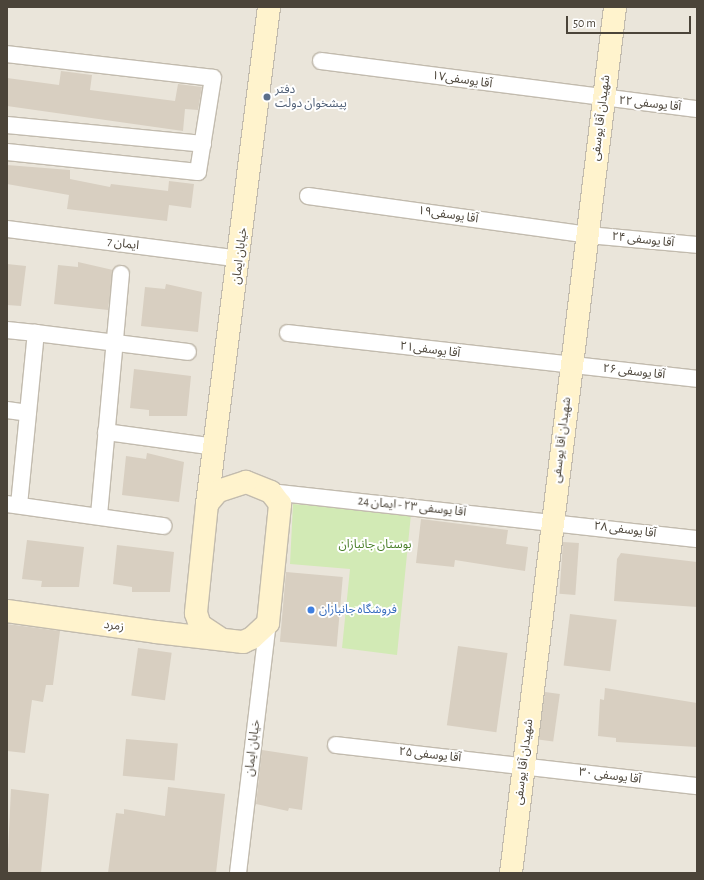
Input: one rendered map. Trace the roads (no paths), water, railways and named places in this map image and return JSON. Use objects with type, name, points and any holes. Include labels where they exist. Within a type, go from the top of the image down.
[{"type":"street","name":"خیابان ایمان","points":[[196,613],[207,504],[240,259],[269,7]]},
{"type":"street","name":"شهیدان آقا یوسفی","points":[[511,873],[615,7]]},
{"type":"street","points":[[7,54],[213,78],[198,172],[7,152]]},
{"type":"street","name":"آقا یوسفی۱۷","points":[[321,61],[603,98]]},
{"type":"street","name":"آقا یوسفی ۲۲","points":[[603,98],[697,109]]},
{"type":"street","points":[[7,125],[203,144]]},
{"type":"street","name":"آقا یوسفی۱۹","points":[[308,196],[588,235]]},
{"type":"street","name":"ایمان 7","points":[[7,229],[240,259]]},
{"type":"street","name":"آقا یوسفی ۲۴","points":[[588,235],[697,245]]},
{"type":"street","points":[[99,515],[121,274]]},
{"type":"street","points":[[7,330],[188,352]]},
{"type":"street","name":"آقا یوسفی۲۱","points":[[288,333],[571,366]]},
{"type":"street","points":[[36,334],[28,413],[13,505],[99,515],[163,526]]},
{"type":"street","name":"آقا یوسفی ۲۶","points":[[571,366],[697,379]]},
{"type":"street","points":[[7,410],[28,413]]},
{"type":"street","points":[[106,432],[215,447]]},
{"type":"street","points":[[207,504],[218,490],[231,484],[246,482],[271,492],[280,504],[280,517],[268,623],[252,638],[243,642]]},
{"type":"street","name":"آقا یوسفی ۲۳ - ایمان 24","points":[[271,492],[553,522]]},
{"type":"street","name":"آقا یوسفی ۲۸","points":[[553,522],[697,539]]},
{"type":"street","name":"زمرد","points":[[7,611],[156,632],[243,642]]},
{"type":"street","points":[[156,632],[184,625],[196,613],[200,625],[221,639]]},
{"type":"street","name":"خیابان ایمان","points":[[238,873],[268,623]]},
{"type":"street","points":[[243,642],[258,645],[264,654]]},
{"type":"street","name":"آقا یوسفی ۲۵","points":[[336,745],[524,765]]},
{"type":"street","name":"آقا یوسفی ۳۰","points":[[524,765],[697,786]]},
{"type":"place","name":"دفتر پیشخوان دولت","points":[[267,97]]},
{"type":"place","name":"فروشگاه جانبازان","points":[[311,610]]},
{"type":"park label","name":"بوستان جانبازان","points":[[375,545]]}]
